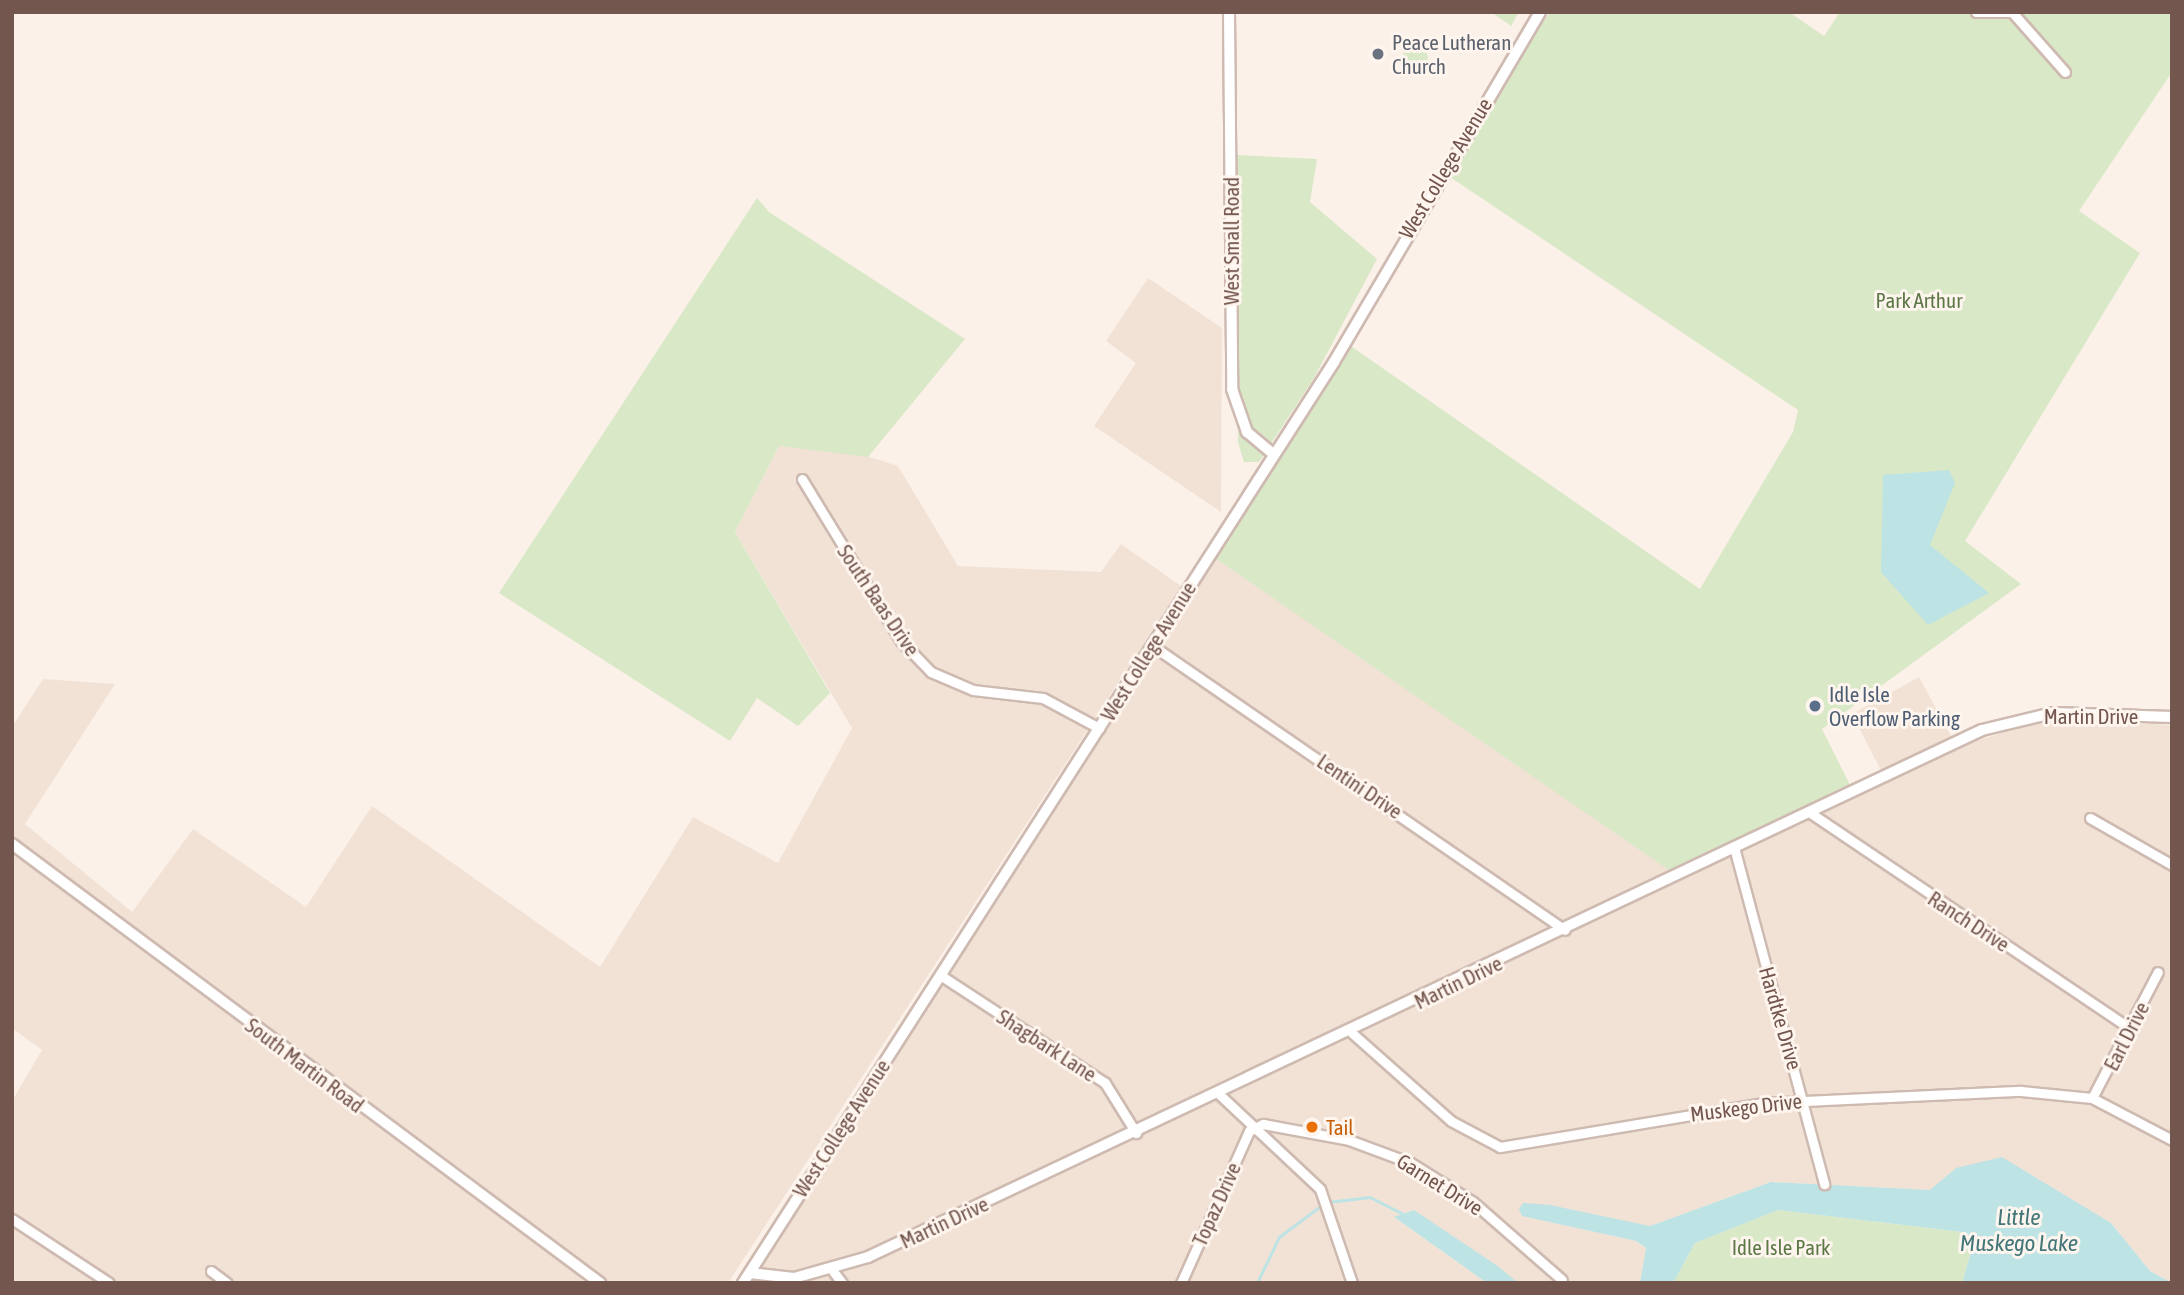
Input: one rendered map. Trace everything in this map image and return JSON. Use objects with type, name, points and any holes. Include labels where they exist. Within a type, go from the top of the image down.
[{"type":"street","name":"West Small Road","points":[[1229,12],[1232,389],[1247,432],[1274,455]]},
{"type":"street","name":"West College Avenue","points":[[743,1283],[1274,455],[1540,12]]},
{"type":"street","points":[[1976,12],[2011,12],[2065,72]]},
{"type":"street","name":"South Baas Drive","points":[[802,479],[901,641],[931,672],[973,690],[1043,698],[1099,728]]},
{"type":"street","name":"Lentini Drive","points":[[1153,646],[1565,930]]},
{"type":"street","name":"Martin Drive","points":[[750,1273],[781,1279],[833,1271],[1220,1095],[2005,722],[2053,713],[2172,716]]},
{"type":"street","name":"Ranch Drive","points":[[1812,814],[2128,1027]]},
{"type":"street","points":[[2090,818],[2172,864]]},
{"type":"street","name":"South Martin Road","points":[[12,844],[600,1283]]},
{"type":"street","name":"Hardtke Drive","points":[[1735,851],[1824,1184]]},
{"type":"street","name":"Earl Drive","points":[[2092,1098],[2158,972]]},
{"type":"street","name":"Shagbark Lane","points":[[940,975],[1105,1083],[1136,1133]]},
{"type":"street","name":"Muskego Drive","points":[[1352,1033],[1451,1121],[1500,1147],[1803,1099],[2033,1091],[2092,1098],[2172,1140]]},
{"type":"street","points":[[1220,1095],[1320,1189],[1330,1209],[1352,1283]]},
{"type":"street","name":"Garnet Drive","points":[[1253,1126],[1271,1124],[1397,1156],[1473,1202],[1562,1280]]},
{"type":"street","name":"Topaz Drive","points":[[1181,1283],[1253,1126]]},
{"type":"street","points":[[12,1219],[109,1283]]},
{"type":"street","points":[[211,1271],[228,1283]]},
{"type":"street","points":[[833,1271],[842,1283]]},
{"type":"shaded area","points":[[1148,278],[1222,328],[1221,512],[1094,426],[1136,363],[1106,341]]},
{"type":"shaded area","points":[[779,446],[860,454],[898,466],[958,566],[1101,572],[1121,544],[1181,586],[728,1283],[12,1283],[12,1101],[42,1050],[12,1028],[12,727],[43,679],[115,684],[25,824],[132,912],[193,829],[306,907],[372,806],[600,967],[693,817],[778,863],[852,728],[735,532]]},
{"type":"shaded area","points":[[1222,543],[1703,869],[1887,782],[1852,714],[1919,677],[1957,747],[2049,718],[2172,725],[2172,1283],[2150,1271],[2111,1223],[1956,1168],[1930,1190],[1771,1182],[1650,1226],[1523,1203],[1522,1216],[1636,1241],[1646,1248],[1640,1283],[1518,1283],[1414,1210],[1395,1218],[1487,1283],[751,1283]]},
{"type":"green space","points":[[1491,12],[1519,12],[1511,26]]},
{"type":"green space","name":"Park Arthur","points":[[1550,12],[1789,12],[1824,36],[1840,12],[2172,12],[2172,72],[2079,211],[2140,253],[1965,541],[2021,584],[1822,729],[1854,793],[1679,877],[1209,554],[1345,342],[1700,589],[1793,432],[1798,410],[1441,171]]},
{"type":"green space","points":[[1415,46],[1424,50],[1428,59],[1424,68],[1415,72],[1406,68],[1402,59],[1406,50]]},
{"type":"green space","points":[[1236,155],[1317,159],[1310,202],[1377,259],[1314,378],[1259,462],[1244,462],[1238,442]]},
{"type":"green space","points":[[757,198],[769,212],[965,339],[868,457],[779,446],[735,532],[830,693],[798,726],[757,698],[730,741],[499,593]]},
{"type":"green space","name":"Idle Isle Park","points":[[1777,1210],[1962,1232],[1971,1252],[1962,1283],[1673,1283],[1695,1243]]},
{"type":"water","points":[[1949,470],[1955,483],[1930,545],[1989,593],[1928,625],[1881,572],[1883,475]]},
{"type":"water","name":"Little Muskego Lake","points":[[2002,1157],[2111,1223],[2150,1271],[2172,1283],[1962,1283],[1971,1252],[1962,1232],[1778,1210],[1695,1243],[1673,1283],[1640,1283],[1646,1248],[1636,1241],[1522,1216],[1519,1209],[1523,1203],[1550,1205],[1650,1226],[1771,1182],[1930,1190],[1956,1168]]},
{"type":"water","points":[[1414,1210],[1499,1267],[1518,1283],[1487,1283],[1394,1217]]},
{"type":"waterway","points":[[1328,1202],[1370,1197],[1404,1214]]},
{"type":"waterway","points":[[1257,1283],[1279,1237],[1322,1205]]},
{"type":"place","name":"Peace Lutheran Church","points":[[1378,54]]},
{"type":"place","name":"Idle Isle Overflow Parking","points":[[1815,706]]},
{"type":"place","name":"Tail","points":[[1312,1127]]}]
